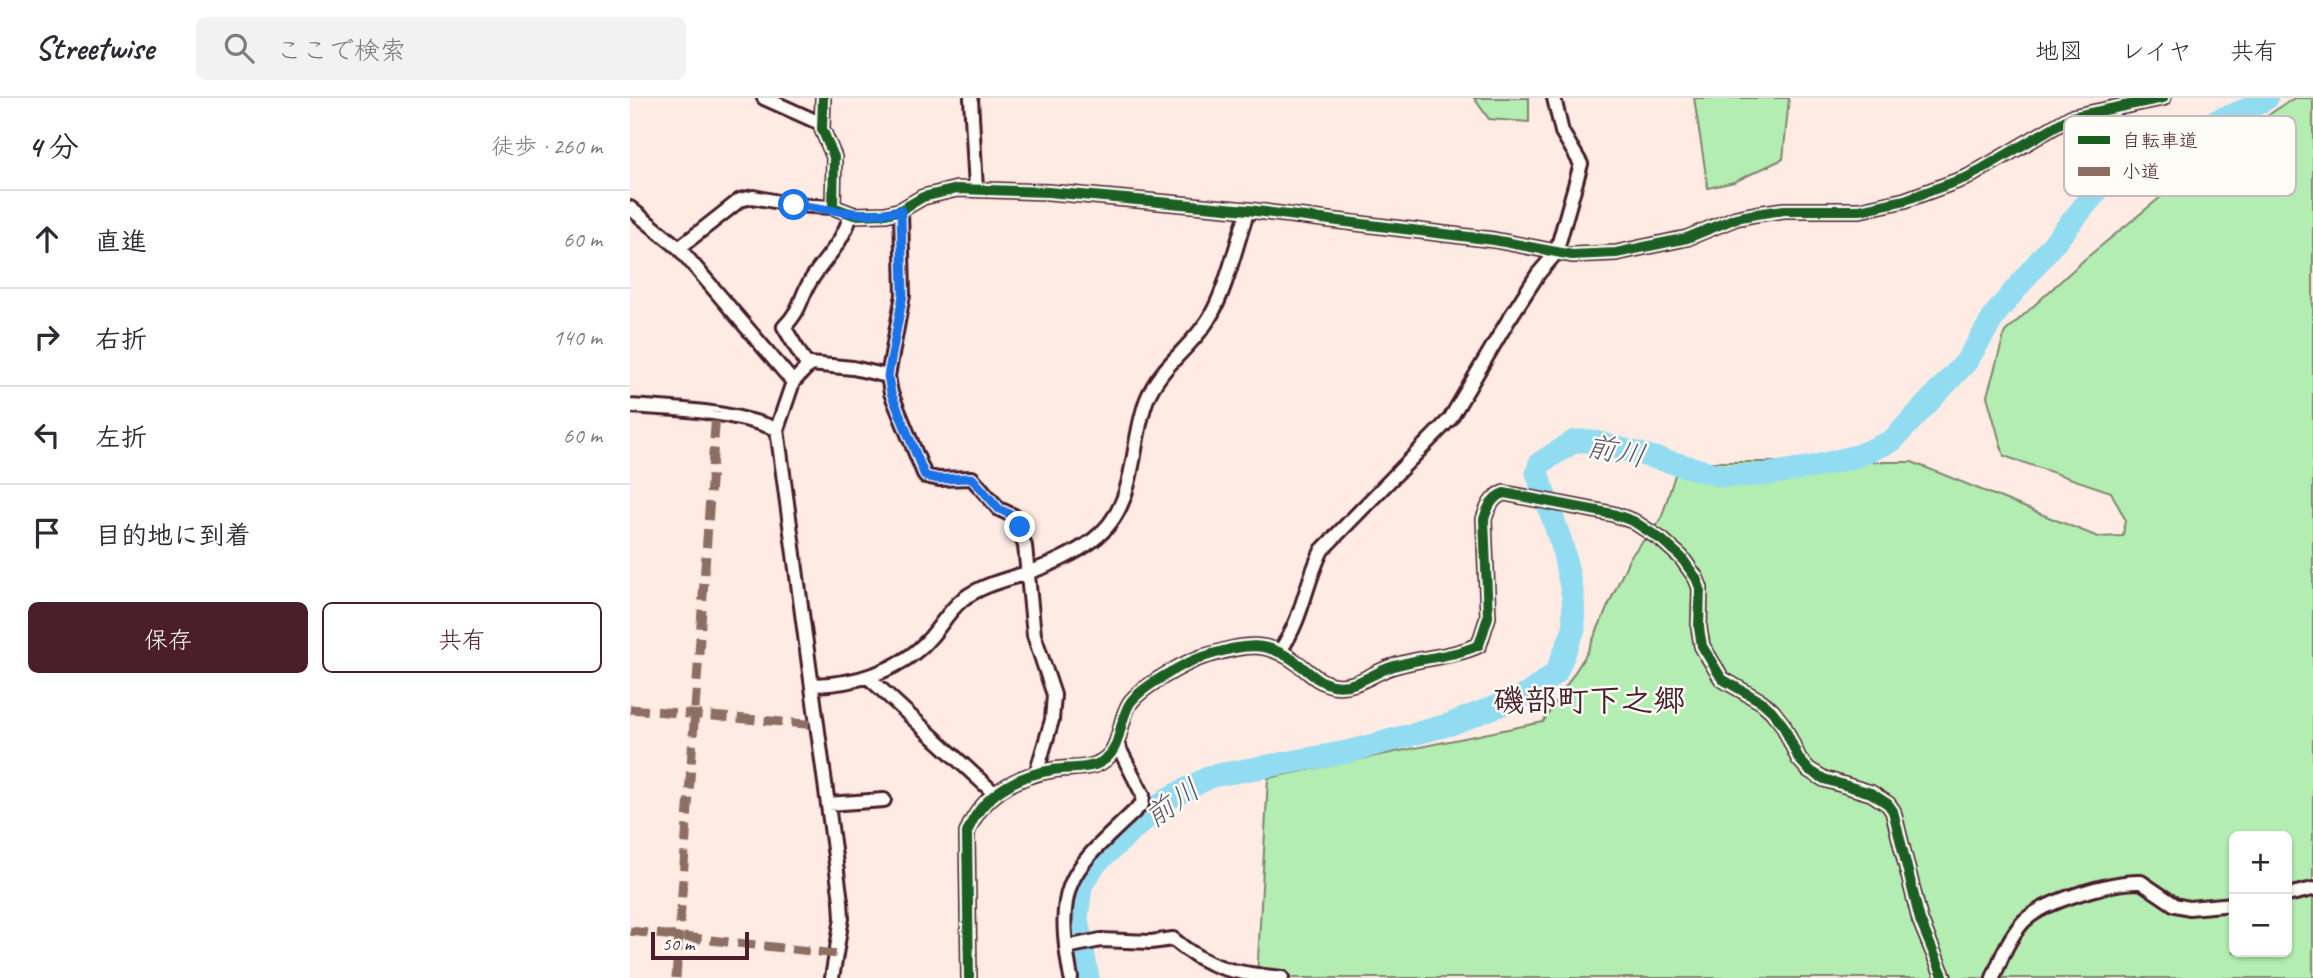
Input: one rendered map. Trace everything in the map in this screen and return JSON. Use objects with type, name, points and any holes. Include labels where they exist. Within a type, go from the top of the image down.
[{"type":"street","points":[[764,98],[822,124]]},
{"type":"street","points":[[822,98],[822,124],[834,157],[833,208]]},
{"type":"street","points":[[971,98],[976,189]]},
{"type":"street","points":[[1280,651],[1301,615],[1312,569],[1322,550],[1450,419],[1509,319],[1538,274],[1556,253],[1581,164],[1562,132],[1554,98]]},
{"type":"street","points":[[2076,116],[2163,98]]},
{"type":"street","points":[[678,248],[740,200],[760,198],[794,205],[833,208],[851,215],[901,210],[923,197],[957,189],[976,189],[1048,192],[1248,211],[1494,240],[1556,253],[1616,253],[1687,238],[1746,216],[1784,210],[1860,211],[1905,200],[1968,177],[2064,121]]},
{"type":"street","points":[[630,208],[678,248],[793,382]]},
{"type":"street","points":[[901,210],[903,295],[888,376],[891,393],[925,476],[939,479],[972,478],[999,509],[1014,516],[1020,527],[1029,572],[1034,635],[1054,695],[1052,720],[1036,774]]},
{"type":"street","points":[[814,685],[869,677],[928,641],[964,598],[993,584],[1029,572],[1093,540],[1107,527],[1131,479],[1139,425],[1147,397],[1171,359],[1209,320],[1248,211]]},
{"type":"street","points":[[808,367],[784,327],[798,312],[813,277],[832,255],[851,215]]},
{"type":"street","points":[[832,978],[842,918],[814,685],[777,429],[793,382],[810,364],[853,368],[888,376]]},
{"type":"street","points":[[630,406],[716,412],[745,417],[777,429]]},
{"type":"street","points":[[969,978],[967,833],[971,822],[994,793],[1036,774],[1094,765],[1113,754],[1130,703],[1142,691],[1192,661],[1251,645],[1267,645],[1280,651],[1325,683],[1350,685],[1389,668],[1426,657],[1464,652],[1479,645],[1488,617],[1484,519],[1497,495],[1504,493],[1633,521],[1681,557],[1700,588],[1699,628],[1702,646],[1722,679],[1762,702],[1772,711],[1783,725],[1799,759],[1809,770],[1824,779],[1871,793],[1888,804],[1896,819],[1920,920],[1944,978]]},
{"type":"street","points":[[869,677],[994,793]]},
{"type":"street","points":[[1071,978],[1066,947],[1065,895],[1079,865],[1142,804],[1143,795],[1117,744]]},
{"type":"street","points":[[828,804],[884,800]]},
{"type":"street","points":[[1993,978],[2008,944],[2026,920],[2050,905],[2107,886],[2141,882],[2166,900],[2189,908],[2229,904]]},
{"type":"street","points":[[2291,894],[2313,889]]},
{"type":"street","points":[[1066,947],[1101,940],[1151,942],[1174,939],[1208,963],[1247,974],[1282,978]]},
{"type":"green space","points":[[1474,98],[1529,98],[1529,122],[1489,119]]},
{"type":"green space","points":[[1694,98],[1789,98],[1783,159],[1734,182],[1708,188]]},
{"type":"green space","points":[[2294,98],[2313,98],[2313,978],[1257,978],[1268,778],[1543,722],[1587,653],[1630,557],[1661,519],[1679,462],[1912,462],[2098,537],[2123,536],[2125,519],[2111,492],[2004,456],[1987,396],[2005,332],[2085,259],[2162,196],[2296,196],[2296,116],[2267,116]]},
{"type":"water","points":[[1091,951],[1096,978],[1078,978],[1073,955]]},
{"type":"waterway","name":"前川","points":[[2229,116],[2267,98]]},
{"type":"waterway","name":"前川","points":[[1088,978],[1077,919],[1081,885],[1096,863],[1167,799],[1212,776],[1347,752],[1451,724],[1528,694],[1556,673],[1574,629],[1573,596],[1562,545],[1537,473],[1540,463],[1575,441],[1592,441],[1722,476],[1762,475],[1813,467],[1857,456],[1892,441],[1966,362],[1997,312],[2093,196]]},
{"type":"marked path","points":[[676,978],[716,412]]},
{"type":"marked path","points":[[630,709],[818,725]]},
{"type":"marked path","points":[[630,931],[837,954]]},
{"type":"cycle path","points":[[823,98],[822,129],[834,157],[833,207],[854,215],[886,214],[901,210],[923,197],[957,189],[1048,192],[1248,210],[1494,240],[1572,255],[1616,253],[1687,238],[1736,218],[1756,214],[1784,210],[1860,210],[1905,200],[1968,177],[2064,121]]},
{"type":"cycle path","points":[[2076,116],[2163,98]]},
{"type":"cycle path","points":[[969,978],[967,833],[973,820],[990,799],[1026,777],[1053,770],[1095,765],[1104,760],[1115,746],[1130,703],[1165,675],[1206,656],[1244,647],[1266,648],[1288,657],[1323,682],[1341,686],[1356,683],[1402,664],[1458,653],[1479,645],[1488,617],[1484,519],[1491,503],[1504,493],[1613,514],[1633,521],[1662,540],[1681,557],[1700,588],[1699,628],[1702,646],[1722,679],[1762,702],[1772,711],[1783,725],[1799,759],[1809,770],[1824,779],[1871,793],[1888,804],[1893,811],[1920,920],[1944,978]]},
{"type":"district","name":"磯部町下之郷","points":[[1589,700]]},
{"type":"route","points":[[794,205],[833,208],[854,215],[886,214],[901,210],[903,295],[888,376],[891,393],[925,476],[932,479],[972,478],[999,509],[1014,516],[1020,527]]}]
